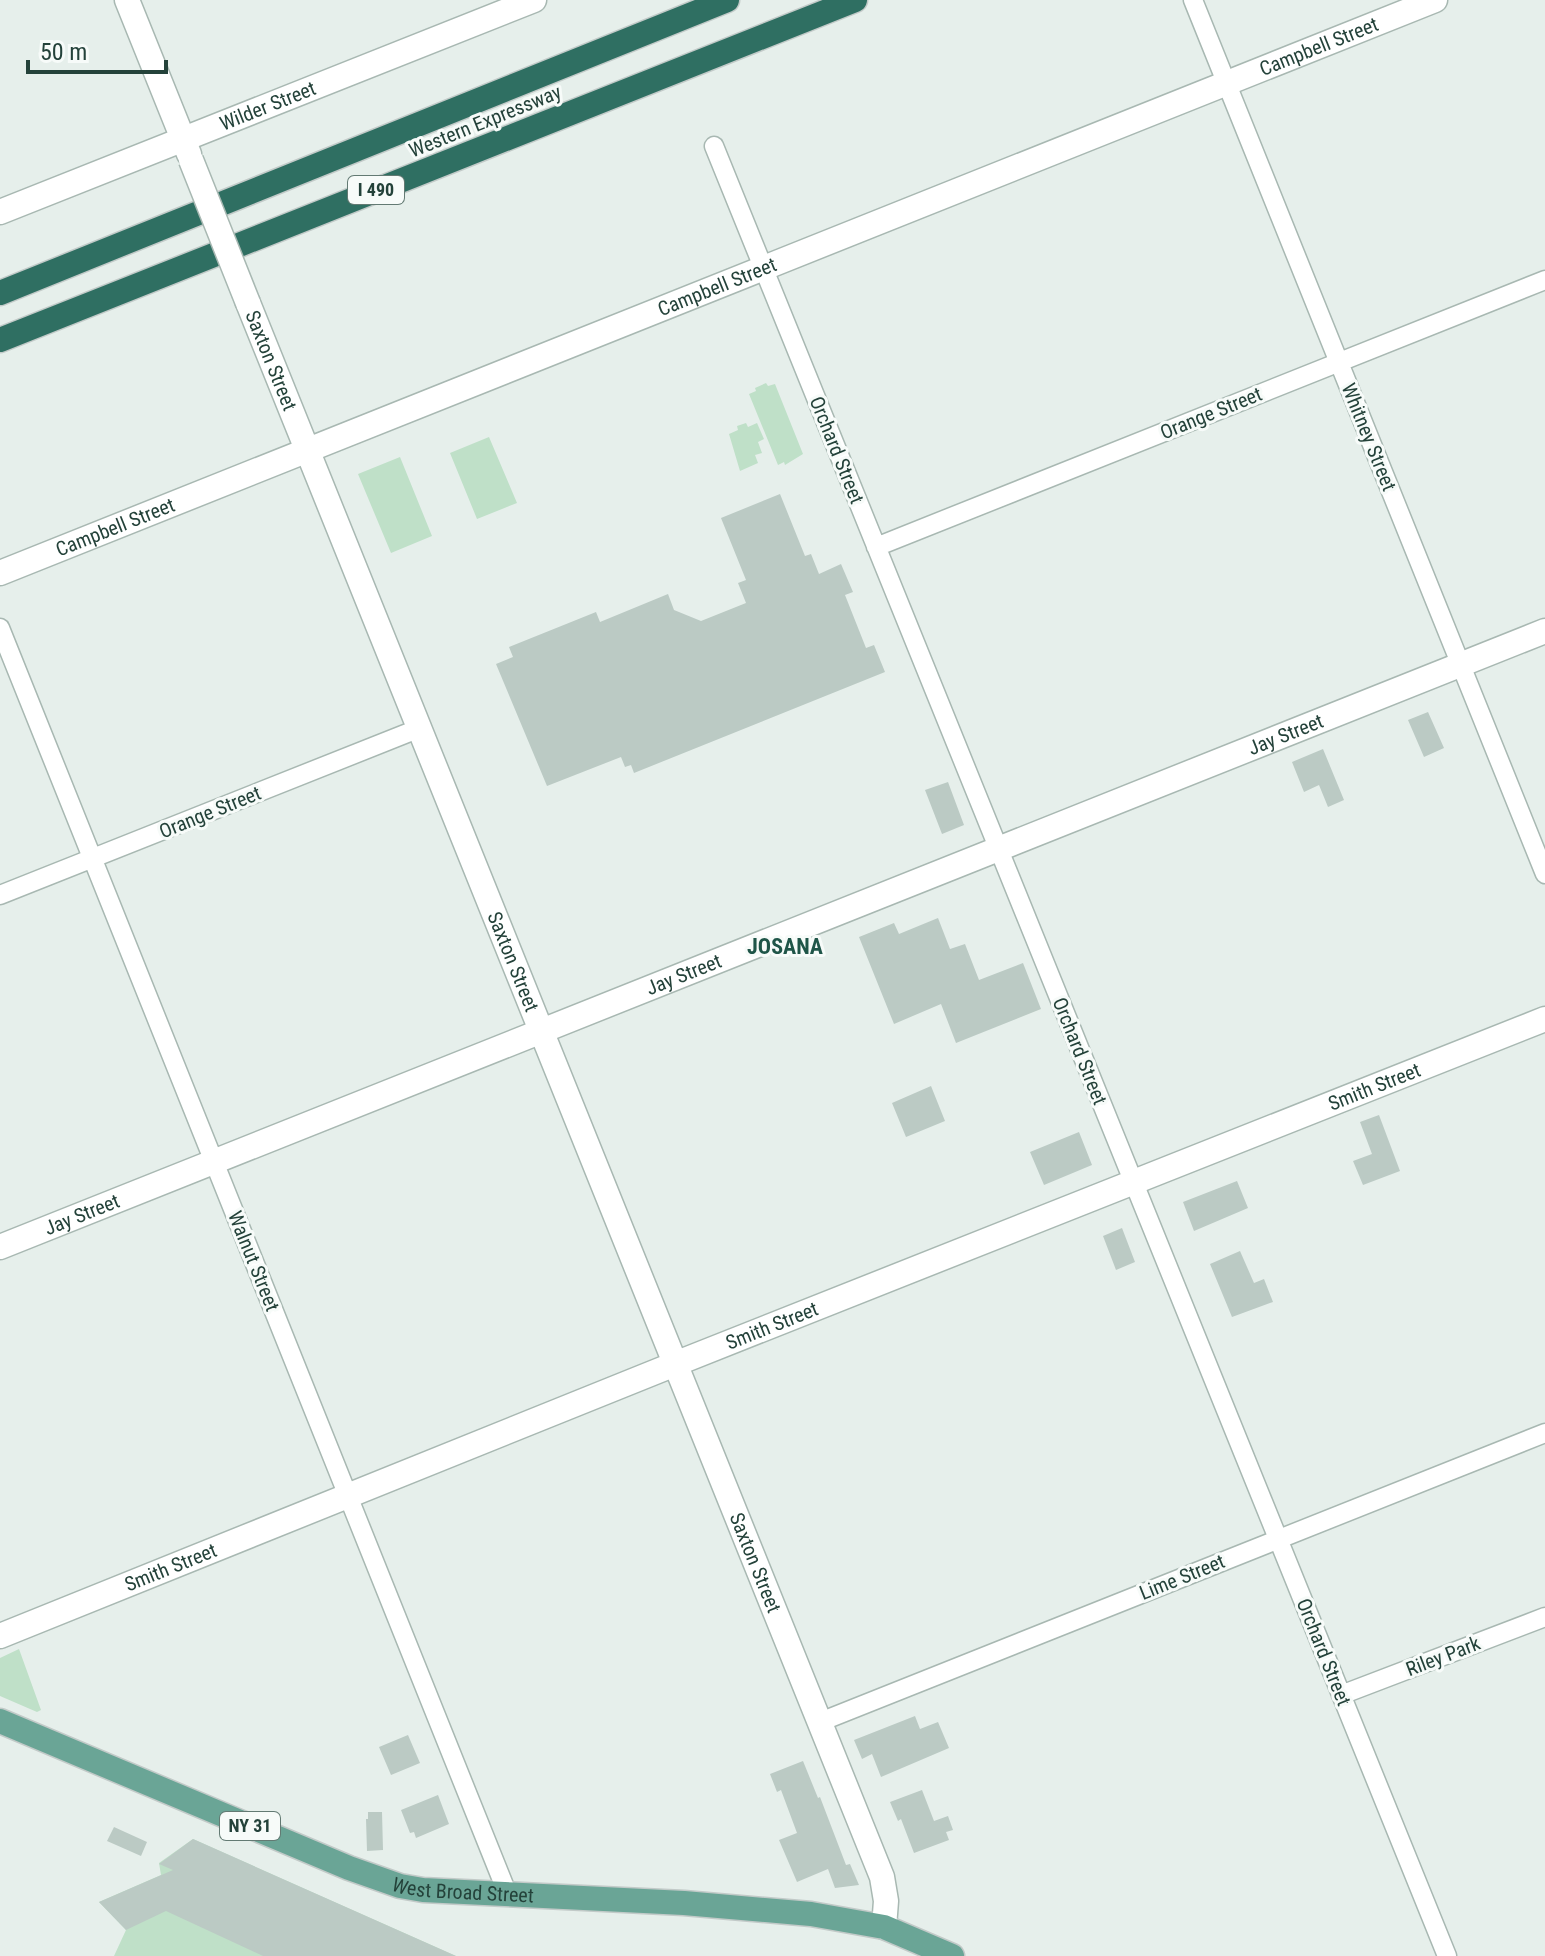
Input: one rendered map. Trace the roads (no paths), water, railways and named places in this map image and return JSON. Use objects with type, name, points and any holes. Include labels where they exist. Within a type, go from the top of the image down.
[{"type":"highway","points":[[599,50],[679,0]]},
{"type":"highway","name":"Western Expressway","points":[[0,293],[727,0]]},
{"type":"highway","name":"Western Expressway","points":[[0,340],[855,0]]},
{"type":"highway","points":[[752,41],[877,0]]},
{"type":"main road","name":"West Broad Street","points":[[0,1721],[376,1879],[423,1890],[684,1903],[811,1914],[884,1927],[952,1956]]},
{"type":"street","name":"Saxton Street","points":[[127,0],[882,1877],[886,1901],[884,1927]]},
{"type":"street","name":"Wilder Street","points":[[0,212],[187,150],[534,0]]},
{"type":"street","name":"Whitney Street","points":[[1193,0],[1461,664],[1536,827],[1545,874]]},
{"type":"street","name":"Campbell Street","points":[[0,573],[1435,0]]},
{"type":"street","name":"Orchard Street","points":[[714,146],[1447,1956]]},
{"type":"street","name":"Orange Street","points":[[876,547],[1545,280]]},
{"type":"street","name":"Walnut Street","points":[[0,628],[508,1895]]},
{"type":"street","name":"Jay Street","points":[[0,1247],[1545,631]]},
{"type":"street","name":"Orange Street","points":[[0,895],[420,728]]},
{"type":"street","name":"Smith Street","points":[[0,1636],[1545,1019]]},
{"type":"street","name":"Lime Street","points":[[820,1722],[1545,1433]]},
{"type":"street","name":"Riley Park","points":[[1341,1695],[1545,1617]]},
{"type":"district","name":"JOSANA","points":[[785,946]]}]
